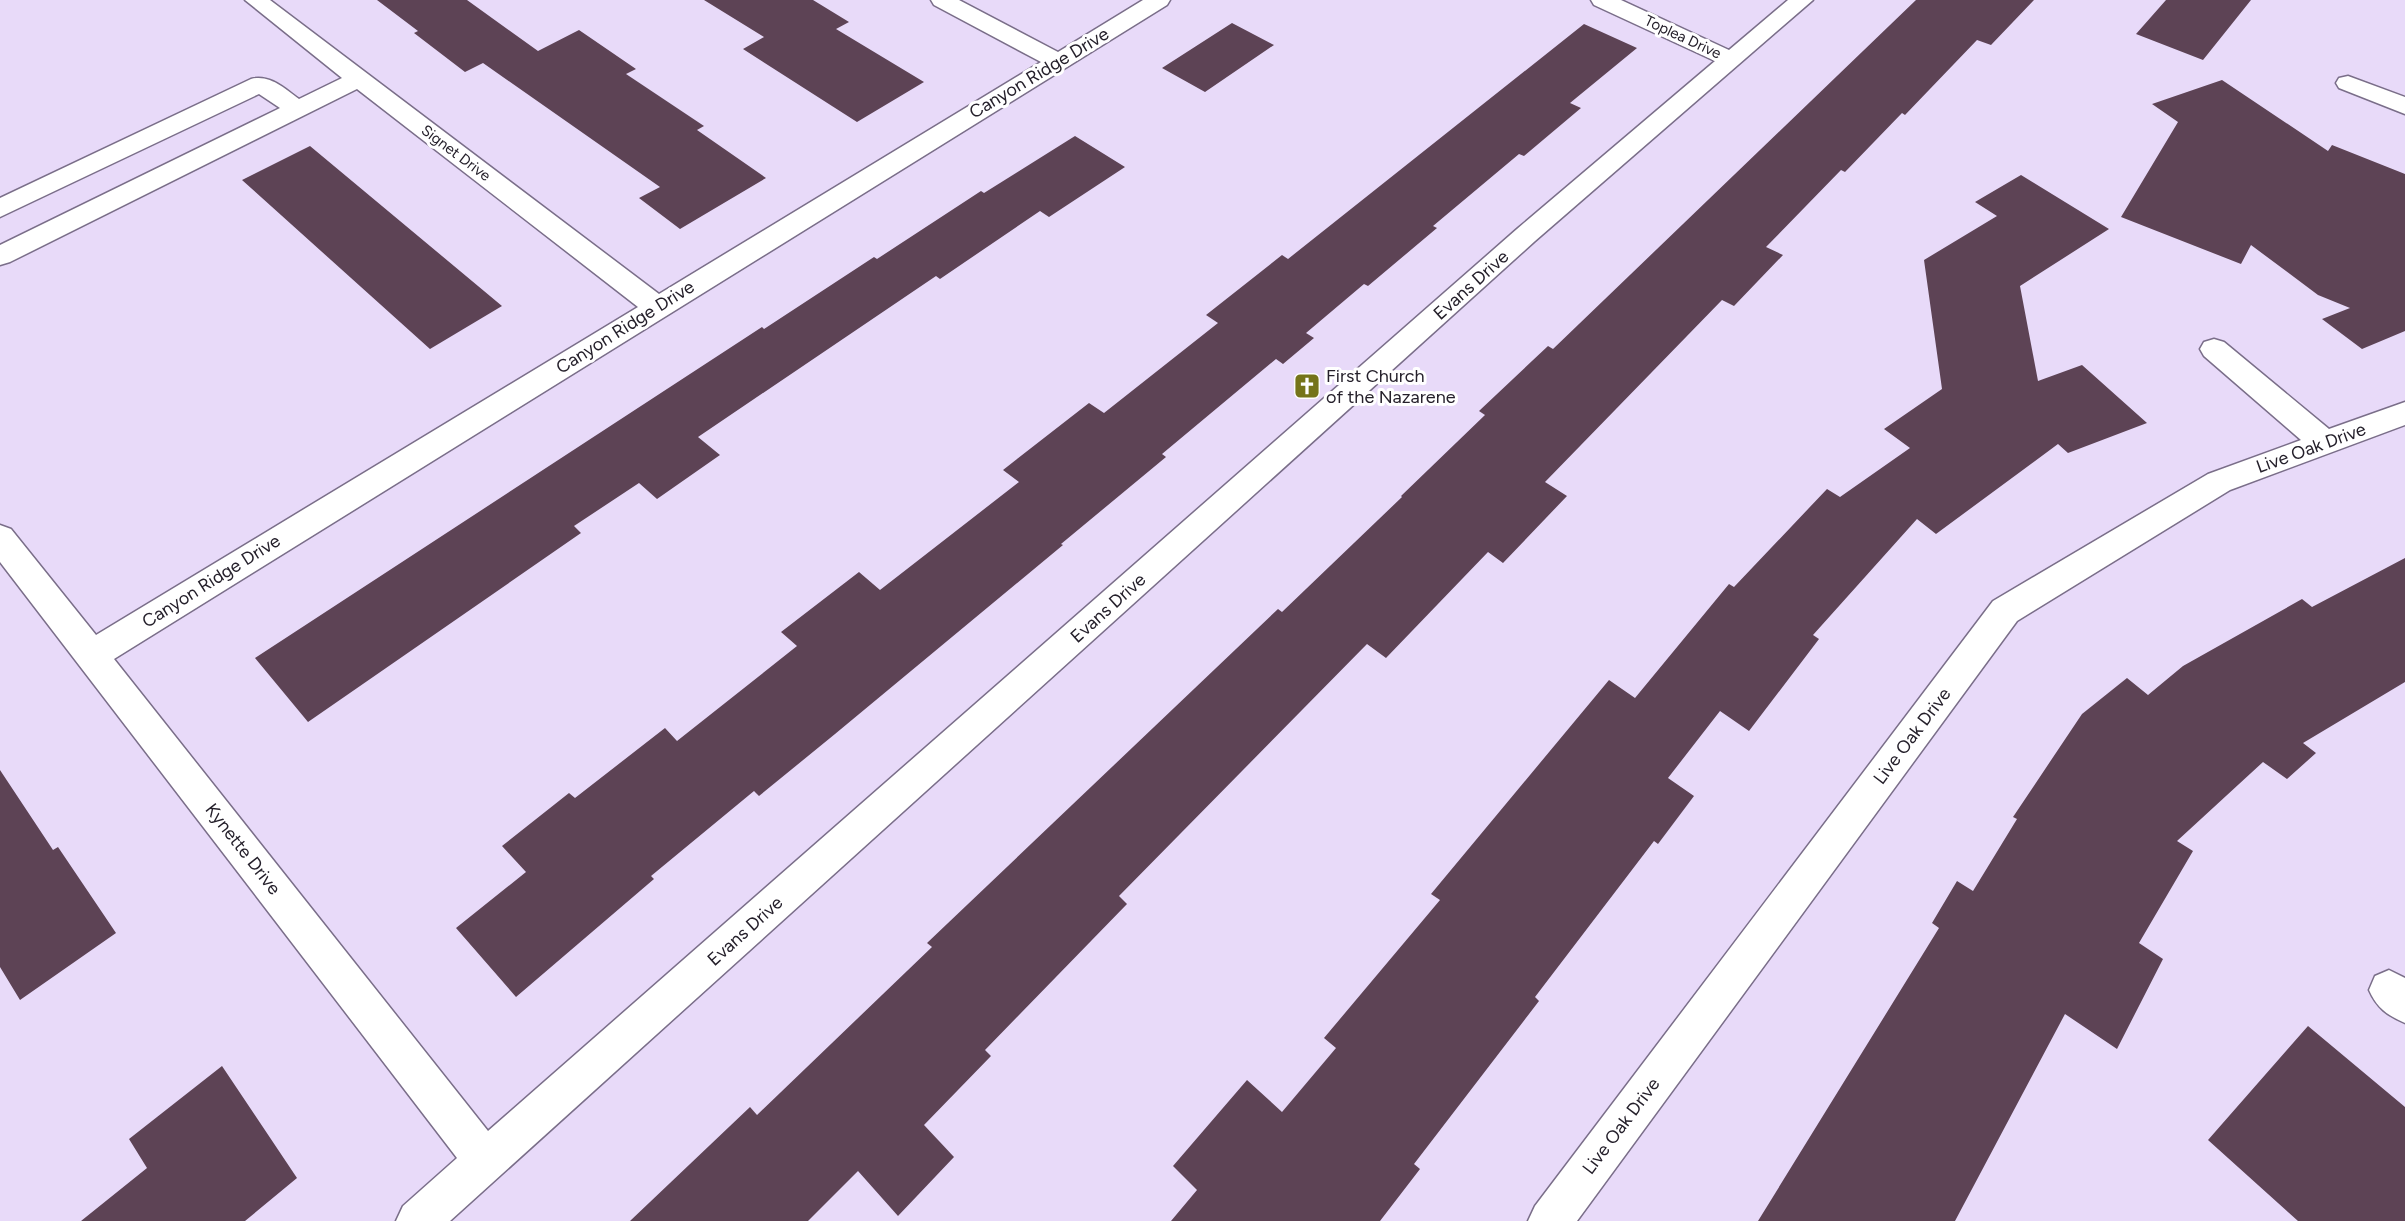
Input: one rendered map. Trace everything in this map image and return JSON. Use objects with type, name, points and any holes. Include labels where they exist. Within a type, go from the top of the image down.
[{"type":"street","name":"Signet Drive","points":[[256,0],[657,307]]},
{"type":"street","points":[[942,0],[1058,61]]},
{"type":"street","name":"Canyon Ridge Drive","points":[[92,655],[1159,0]]},
{"type":"street","name":"Toplea Drive","points":[[1602,0],[1732,60]]},
{"type":"street","name":"Evans Drive","points":[[418,1221],[1526,235],[1802,0]]},
{"type":"street","points":[[0,256],[359,79]]},
{"type":"street","points":[[2348,83],[2405,106]]},
{"type":"street","points":[[0,208],[260,84],[298,109]]},
{"type":"street","points":[[2214,348],[2325,443]]},
{"type":"street","name":"Live Oak Drive","points":[[1550,1221],[2005,611],[2219,482],[2405,413]]},
{"type":"street","name":"Kynette Drive","points":[[0,538],[486,1162]]},
{"type":"building","points":[[377,0],[467,0],[538,51],[579,30],[636,69],[626,74],[704,126],[697,130],[766,178],[680,229],[639,198],[660,187],[483,63],[465,72],[414,33],[418,31]]},
{"type":"building","points":[[704,0],[813,0],[849,22],[836,29],[924,82],[857,122],[743,49],[764,37]]},
{"type":"building","points":[[1916,0],[2034,0],[1991,45],[1977,40],[1905,115],[1902,113],[1845,172],[1841,170],[1766,247],[1783,255],[1734,306],[1722,300],[1545,482],[1567,496],[1503,563],[1488,552],[1386,658],[1367,644],[1119,896],[1127,904],[985,1050],[991,1056],[924,1125],[954,1157],[898,1216],[858,1171],[808,1221],[630,1221],[750,1107],[757,1115],[932,947],[927,943],[1278,609],[1282,612],[1402,497],[1485,415],[1479,411],[1548,346],[1553,349]]},
{"type":"building","points":[[2166,0],[2251,0],[2203,60],[2136,34]]},
{"type":"building","points":[[1232,23],[1274,45],[1205,92],[1162,68]]},
{"type":"building","points":[[1584,24],[1637,48],[1570,103],[1581,108],[1524,156],[1519,154],[1433,226],[1437,228],[1368,286],[1364,284],[1306,333],[1314,338],[1283,364],[1276,359],[1162,454],[1166,457],[1061,544],[1063,545],[835,734],[759,796],[754,791],[651,876],[654,879],[516,997],[456,928],[526,872],[502,846],[569,793],[575,798],[665,728],[677,741],[797,646],[781,632],[859,572],[880,590],[1019,482],[1003,470],[1089,403],[1104,413],[1218,323],[1206,315],[1282,255],[1288,259]]},
{"type":"building","points":[[2222,80],[2328,151],[2332,145],[2405,174],[2405,331],[2362,349],[2322,319],[2350,308],[2318,295],[2251,245],[2241,264],[2121,217],[2178,122],[2152,104]]},
{"type":"building","points":[[1075,136],[1125,167],[1049,217],[1040,211],[940,279],[936,276],[698,437],[720,455],[657,499],[639,483],[574,526],[581,533],[308,722],[255,658],[762,327],[764,329],[874,257],[877,259],[981,191],[984,193]]},
{"type":"building","points":[[310,146],[502,306],[430,349],[242,180]]},
{"type":"building","points":[[2021,175],[2109,229],[2020,286],[2038,381],[2082,365],[2147,423],[2068,453],[2058,444],[1936,534],[1917,519],[1813,635],[1819,639],[1749,731],[1720,711],[1668,778],[1694,796],[1658,844],[1654,841],[1535,997],[1539,1001],[1414,1164],[1420,1169],[1380,1221],[1171,1221],[1197,1190],[1173,1166],[1247,1080],[1282,1112],[1336,1048],[1324,1038],[1440,900],[1431,894],[1609,680],[1635,698],[1729,584],[1734,587],[1827,489],[1840,497],[1910,448],[1884,429],[1942,389],[1924,260],[1997,216],[1975,202]]},
{"type":"building","points":[[2405,558],[2405,682],[2303,743],[2316,753],[2287,779],[2263,762],[2177,841],[2193,851],[2139,943],[2163,959],[2117,1049],[2065,1014],[1955,1221],[1758,1221],[1939,928],[1932,923],[1957,881],[1973,891],[2017,819],[2013,817],[2082,714],[2127,678],[2148,695],[2183,666],[2302,599],[2312,607]]},
{"type":"building","points":[[0,770],[53,850],[58,847],[116,933],[20,1000],[0,967]]},
{"type":"building","points":[[2308,1026],[2405,1107],[2405,1221],[2298,1221],[2208,1140]]},
{"type":"building","points":[[222,1066],[297,1178],[245,1221],[81,1221],[147,1168],[129,1139]]},
{"type":"place","name":"First Church of the Nazarene","points":[[1307,386]]}]
